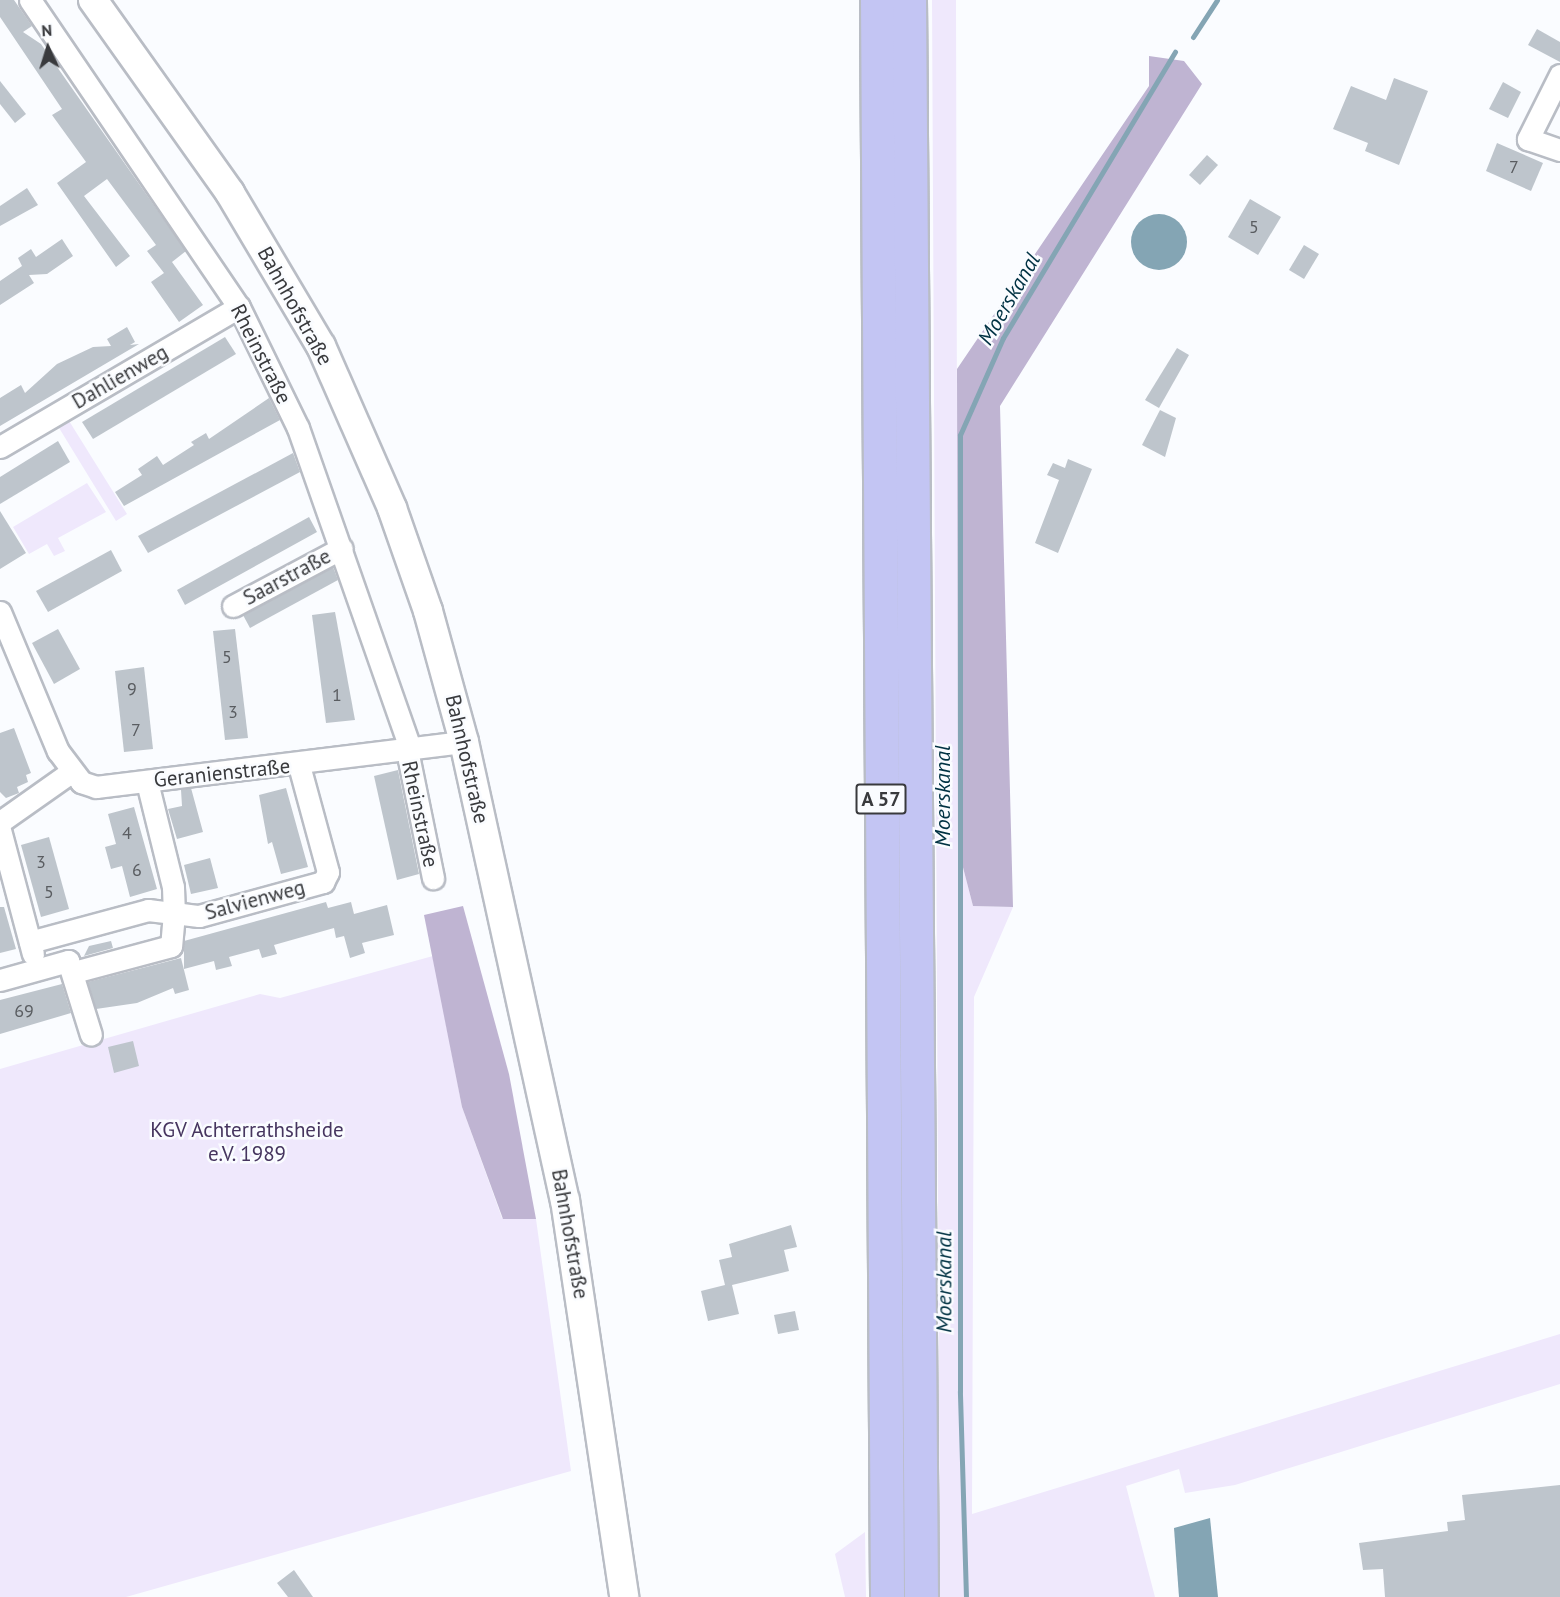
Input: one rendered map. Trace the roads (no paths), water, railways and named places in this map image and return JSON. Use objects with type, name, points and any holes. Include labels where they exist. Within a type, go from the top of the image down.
[{"type":"highway","name":"A 57","points":[[877,0],[887,1597]]},
{"type":"highway","name":"A 57","points":[[909,0],[921,1597]]},
{"type":"main road","name":"Bahnhofstraße","points":[[93,0],[230,194],[321,346],[392,507],[464,742],[565,1200],[624,1597]]},
{"type":"street","name":"Rheinstraße","points":[[30,0],[238,307],[298,428],[342,548],[409,750],[433,878]]},
{"type":"street","points":[[1560,75],[1528,139],[1560,150]]},
{"type":"street","name":"Dahlienweg","points":[[0,447],[238,307]]},
{"type":"street","name":"Saarstraße","points":[[233,606],[342,548]]},
{"type":"street","points":[[0,822],[71,772],[2,625]]},
{"type":"street","name":"Geranienstraße","points":[[71,772],[96,788],[299,765],[464,742]]},
{"type":"street","name":"Salvienweg","points":[[30,942],[148,910],[199,916],[323,882],[327,872],[299,765]]},
{"type":"street","name":"Salvienweg","points":[[71,967],[171,946],[174,913],[173,887],[147,782]]},
{"type":"street","points":[[0,830],[38,969]]},
{"type":"street","points":[[61,934],[91,1035]]},
{"type":"street","points":[[0,980],[38,969],[71,967]]},
{"type":"water","points":[[1153,214],[1165,214],[1179,222],[1187,236],[1185,253],[1179,262],[1165,270],[1153,270],[1136,258],[1131,248],[1131,236],[1143,219]]},
{"type":"water","points":[[1210,1518],[1218,1597],[1179,1597],[1174,1528]]},
{"type":"waterway","name":"Moerskanal","points":[[1193,37],[1217,0]]},
{"type":"waterway","name":"Moerskanal","points":[[966,1597],[960,1391],[960,435],[1003,338],[1175,52]]},
{"type":"park label","name":"KGV Achterrathsheide e.V. 1989","points":[[247,1142]]}]
